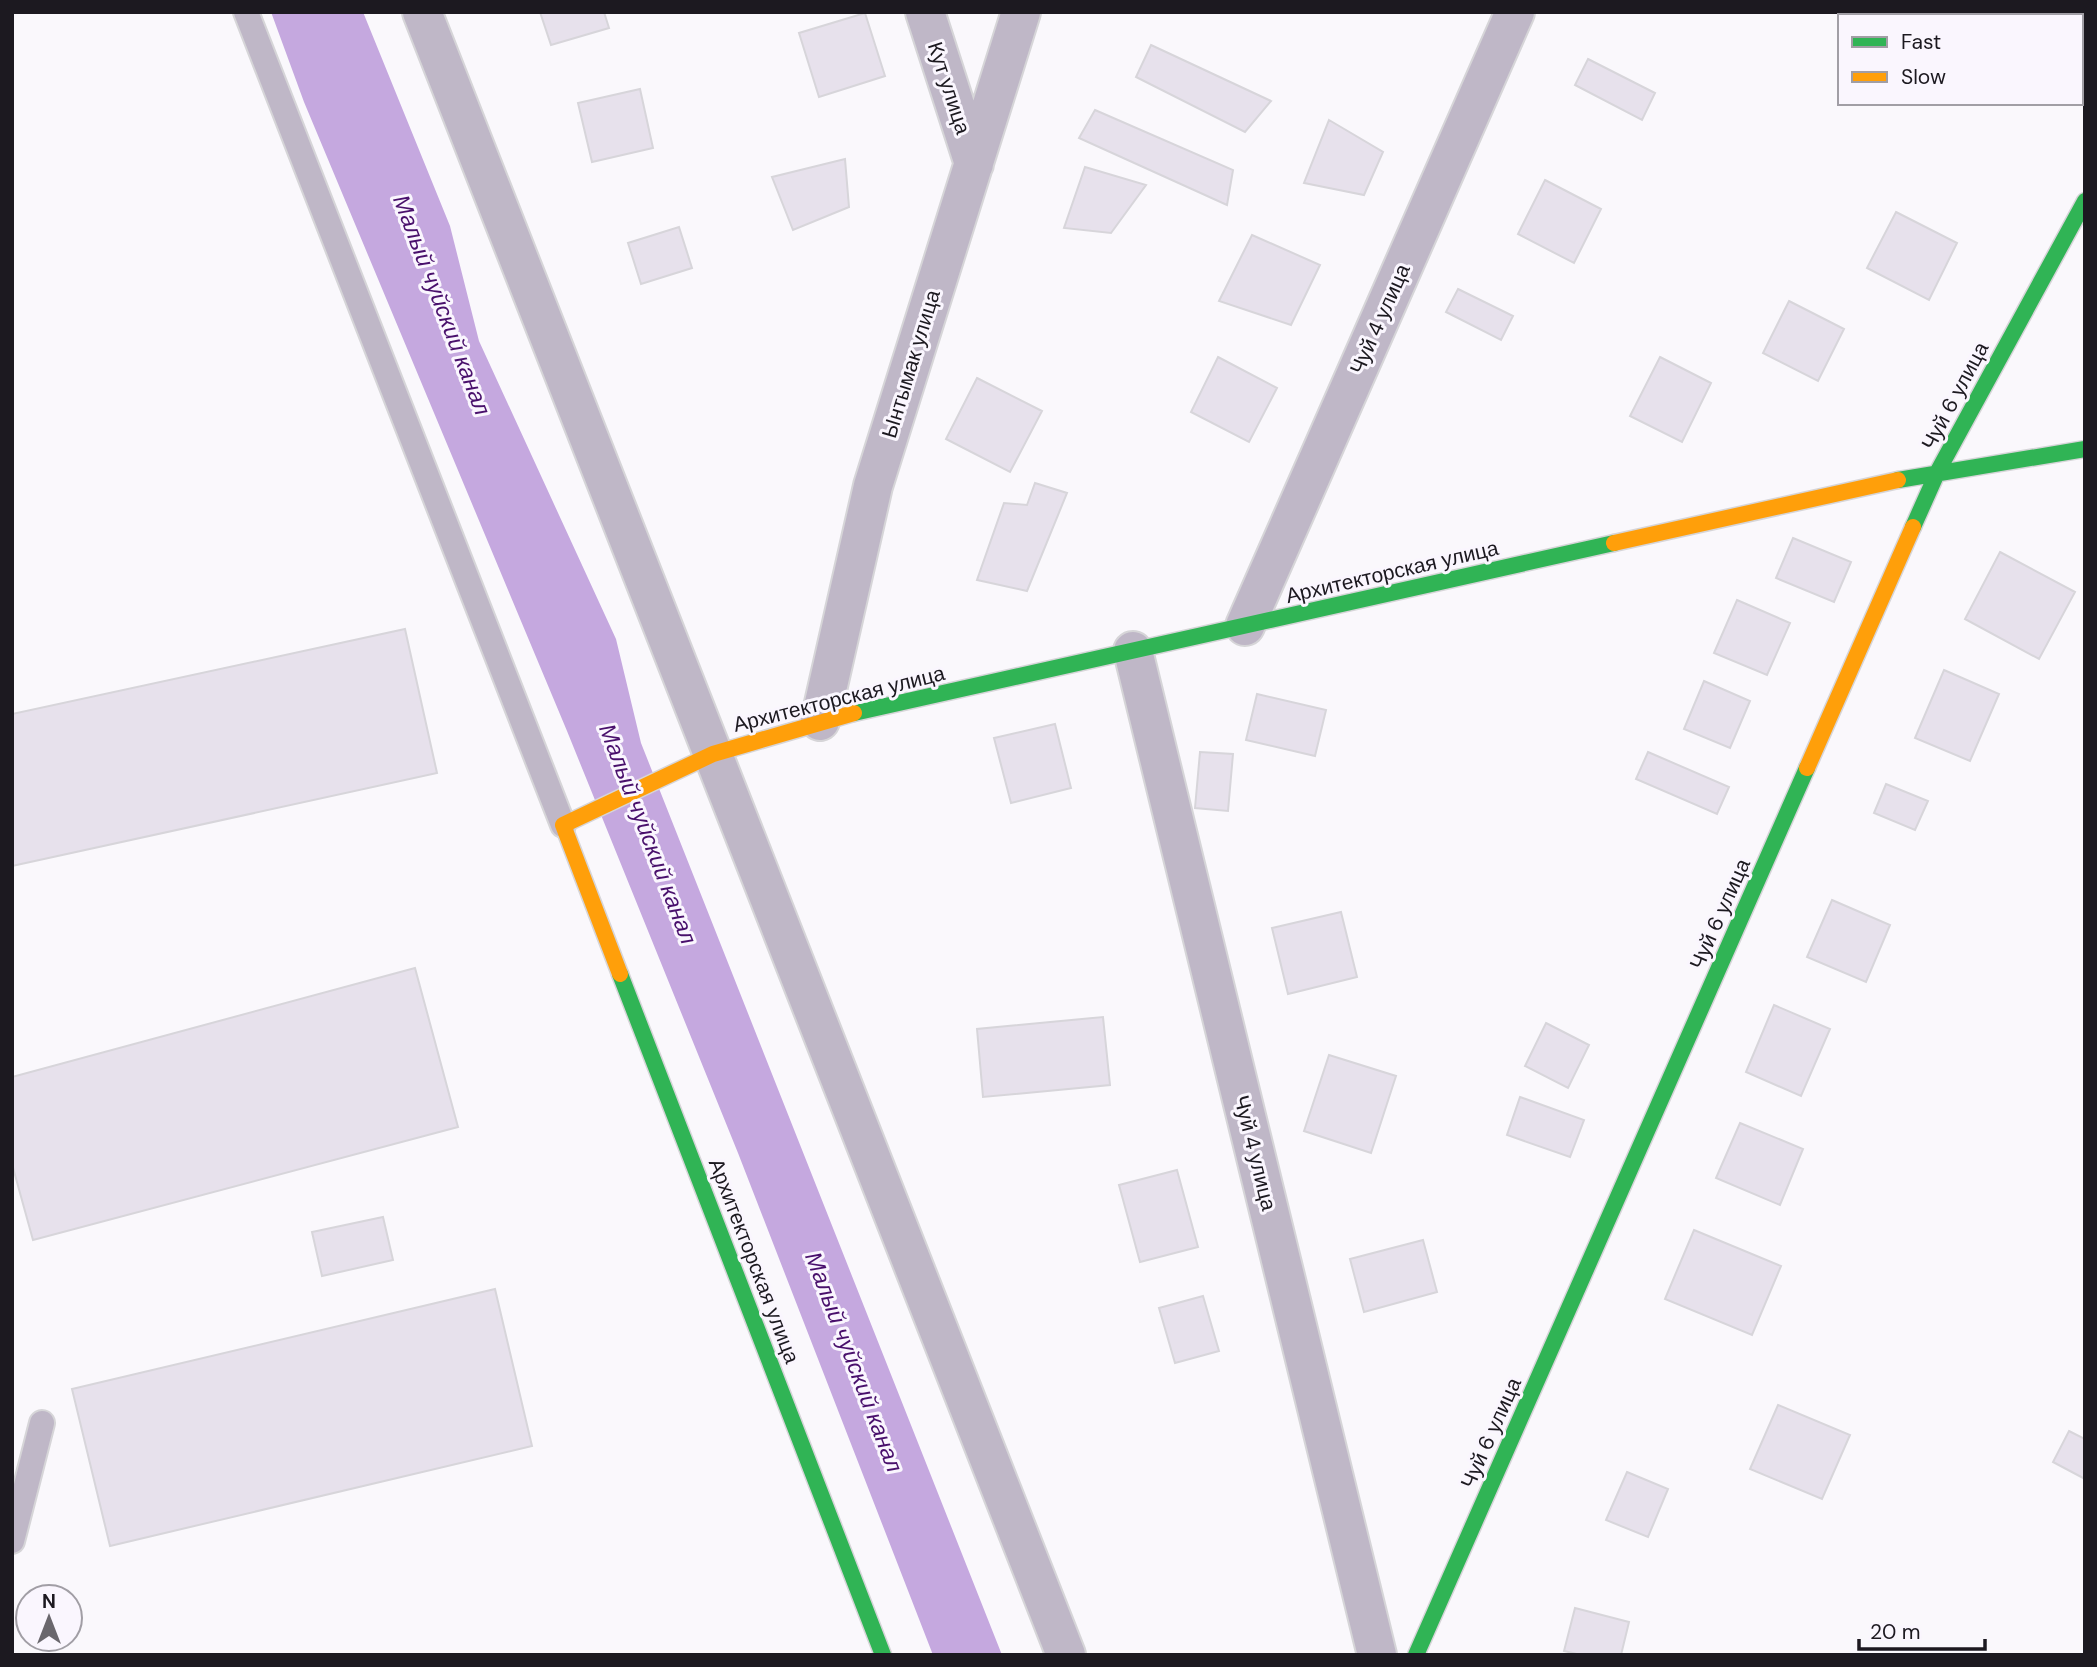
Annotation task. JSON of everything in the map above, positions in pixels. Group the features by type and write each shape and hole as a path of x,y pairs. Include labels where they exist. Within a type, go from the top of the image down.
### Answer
{"street":[{"path":"422,12 1066,1655"},
{"name":"Кут улица","path":"925,12 974,164"},
{"name":"Ынтымак улица","path":"820,722 873,486 1021,12"},
{"name":"Чуй 4 улица","path":"1245,626 1515,12"},
{"name":"Чуй 6 улица","path":"1416,1655 1938,471 2085,201"},
{"name":"Архитекторская улица","path":"883,1655 573,820 713,754 820,722 1938,471 2085,449"},
{"name":"Чуй 4 улица","path":"1133,651 1377,1655"}],"lane":[{"path":"246,12 573,820"},
{"path":"12,1541 42,1423"}],"water":[{"name":"Малый чуйский канал","path":"271,12 363,12 450,226 479,341 616,639 641,743 1002,1655 933,1655 738,1153 567,731 304,102"}],"building":[{"path":"540,12 604,12 609,28 551,45"},
{"path":"865,13 885,76 819,97 799,33"},
{"path":"1151,45 1271,101 1245,132 1136,77"},
{"path":"1588,59 1655,93 1642,120 1575,85"},
{"path":"640,89 653,148 592,162 578,103"},
{"path":"1095,110 1233,170 1227,205 1079,138"},
{"path":"1329,120 1383,152 1364,195 1304,183"},
{"path":"845,159 849,207 793,230 772,177"},
{"path":"1085,167 1146,185 1111,233 1064,228"},
{"path":"1545,180 1601,209 1574,263 1518,234"},
{"path":"1896,212 1957,243 1929,300 1867,268"},
{"path":"679,227 692,268 641,284 628,243"},
{"path":"1252,235 1320,265 1291,325 1219,301"},
{"path":"1458,289 1513,316 1501,340 1446,312"},
{"path":"1789,301 1844,329 1818,381 1763,353"},
{"path":"1218,357 1277,388 1249,442 1191,412"},
{"path":"1660,357 1711,383 1682,442 1630,416"},
{"path":"977,378 1042,411 1010,472 946,439"},
{"path":"1035,483 1067,493 1027,591 977,580 1004,503 1027,505"},
{"path":"1793,538 1851,562 1834,602 1776,578"},
{"path":"2000,552 2075,592 2039,659 1965,619"},
{"path":"1737,600 1790,623 1767,675 1714,653"},
{"path":"405,629 437,773 12,866 12,714"},
{"path":"1944,670 1999,694 1970,761 1915,738"},
{"path":"1704,681 1750,701 1730,748 1684,729"},
{"path":"1257,694 1326,710 1315,756 1246,740"},
{"path":"1055,724 1071,788 1011,803 994,738"},
{"path":"1200,752 1233,754 1228,811 1195,808"},
{"path":"1648,752 1729,787 1717,814 1636,779"},
{"path":"1886,784 1928,801 1915,830 1874,813"},
{"path":"1832,900 1890,925 1866,982 1807,957"},
{"path":"1341,912 1357,977 1288,994 1272,928"},
{"path":"415,968 458,1127 33,1240 12,1164 12,1077"},
{"path":"1774,1005 1830,1029 1801,1096 1746,1072"},
{"path":"1103,1017 1110,1085 983,1097 977,1029"},
{"path":"1546,1023 1589,1045 1568,1088 1525,1066"},
{"path":"1329,1055 1396,1076 1371,1153 1304,1131"},
{"path":"1520,1097 1584,1120 1570,1157 1507,1135"},
{"path":"1740,1123 1803,1149 1780,1205 1716,1178"},
{"path":"1177,1170 1198,1247 1140,1262 1119,1185"},
{"path":"383,1217 393,1260 322,1276 312,1232"},
{"path":"1694,1230 1781,1266 1752,1335 1665,1299"},
{"path":"1423,1240 1437,1292 1364,1312 1350,1259"},
{"path":"495,1289 532,1446 110,1546 72,1389"},
{"path":"1203,1296 1219,1351 1175,1363 1159,1308"},
{"path":"1778,1405 1850,1435 1822,1499 1750,1469"},
{"path":"2069,1431 2085,1439 2085,1479 2053,1462"},
{"path":"1627,1472 1668,1489 1648,1537 1606,1520"},
{"path":"1575,1608 1629,1622 1621,1655 1581,1655 1564,1651"}],"traffic: fast":[{"path":"1913,527 1938,471 2085,201"},
{"path":"1898,480 2085,449"},
{"path":"854,713 1614,543"},
{"path":"1416,1655 1807,768"},
{"path":"620,974 883,1655"}],"traffic: slow":[{"path":"1614,543 1898,480"},
{"path":"1807,768 1913,527"},
{"path":"620,974 563,825 713,754 854,713"}]}
